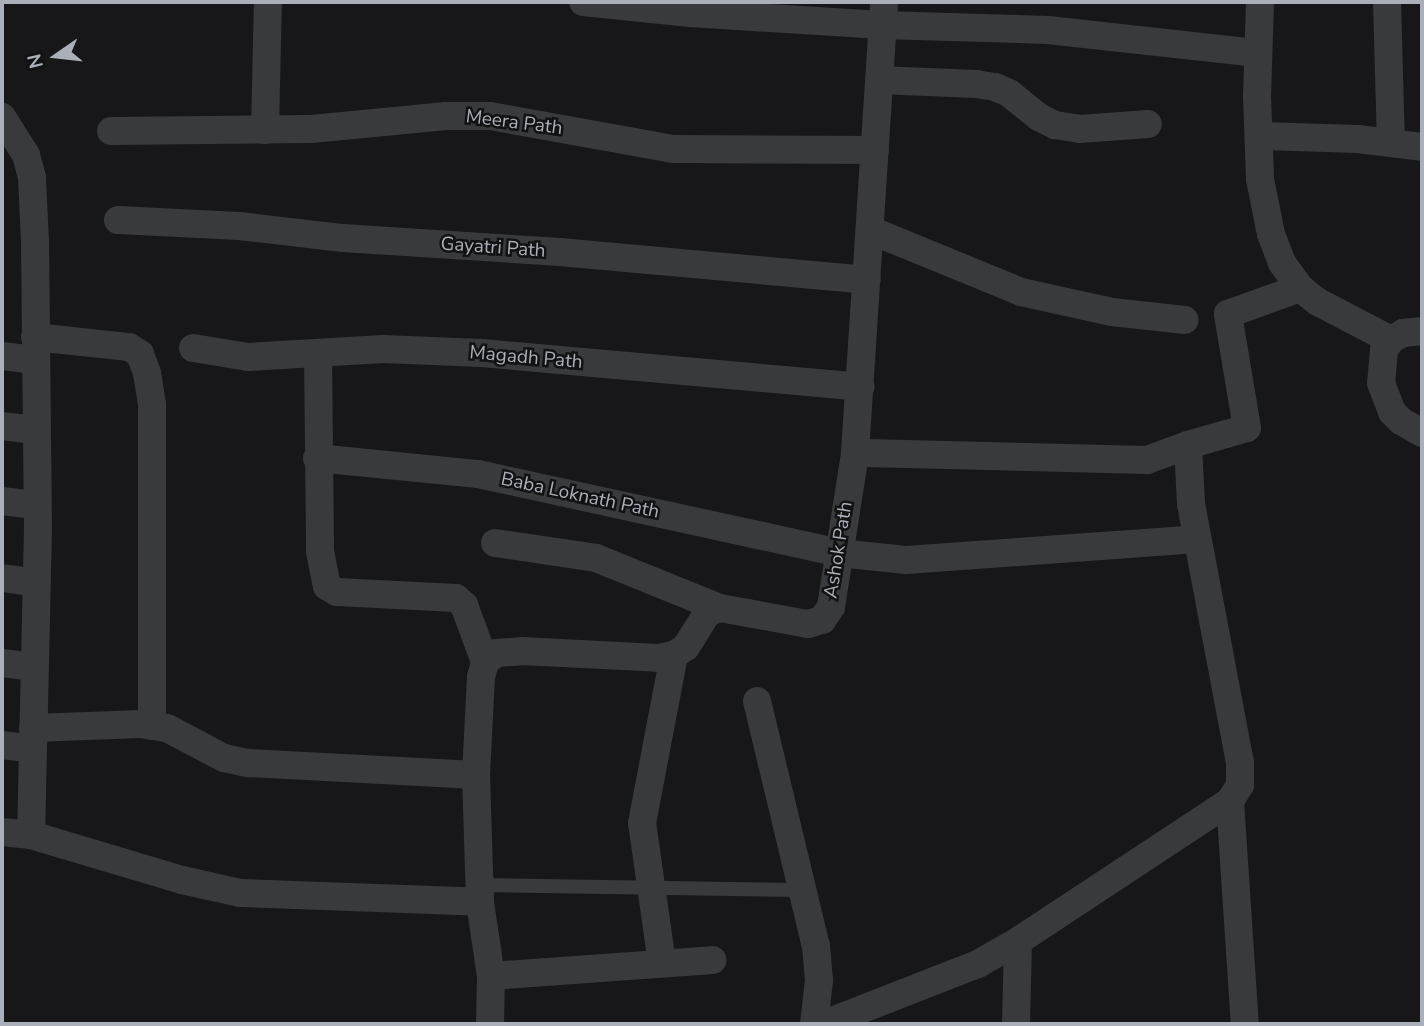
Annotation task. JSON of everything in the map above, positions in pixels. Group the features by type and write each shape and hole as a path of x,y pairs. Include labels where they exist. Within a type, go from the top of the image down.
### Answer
{"street":[{"path":"265,130 268,2"},
{"path":"583,2 690,13 883,13 1258,53"},
{"path":"1260,2 1258,53 1261,179 1271,234 1282,263 1300,288 1318,302 1391,340"},
{"path":"1387,2 1391,143"},
{"name":"Ashok Path","path":"495,543 596,558 720,608 808,624 822,620 831,607 855,453 883,13"},
{"path":"879,80 976,83 995,87 1009,93 1039,117 1055,125 1080,129 1148,124"},
{"name":"Meera Path","path":"111,131 311,129 446,116 491,116 673,149 875,150"},
{"path":"2,117 26,155 32,178 37,505 31,835"},
{"path":"1259,136 1344,138 1422,147"},
{"name":"Gayatri Path","path":"118,220 239,226 343,238 560,252 867,280"},
{"path":"870,230 1021,292 1099,310 1185,320"},
{"path":"855,453 1147,460 1247,428 1228,314 1300,288"},
{"path":"1422,331 1403,333 1391,340 1384,350 1381,363 1381,383 1385,400 1401,421 1422,433"},
{"path":"2,356 36,349 129,347 140,354 148,373 152,405 152,726"},
{"name":"Magadh Path","path":"193,348 248,357 383,349 482,353 860,387"},
{"path":"318,354 320,551 327,586 337,592 456,598 464,605 485,662 481,677 476,775 481,894 491,976 490,1024"},
{"path":"2,426 37,430"},
{"path":"824,1024 978,964 1018,941 1230,801 1240,785 1240,763 1191,504 1188,445"},
{"name":"Baba Loknath Path","path":"317,458 478,474 839,553 906,560 1197,539"},
{"path":"2,501 37,505"},
{"path":"2,578 36,583"},
{"path":"485,662 496,653 522,651 658,658 674,655 686,647 707,613 720,608"},
{"path":"663,963 642,823 674,655"},
{"path":"2,663 35,667"},
{"path":"757,701 816,946 818,980 814,1024"},
{"path":"2,745 33,738 152,726 167,729 224,758 248,763 476,775"},
{"path":"1230,801 1245,1024"},
{"path":"2,832 31,835 182,880 240,893 481,894"},
{"path":"1016,1024 1018,941"},
{"path":"491,976 712,960"}],"lane":[{"path":"481,894 650,888 802,890"}]}
